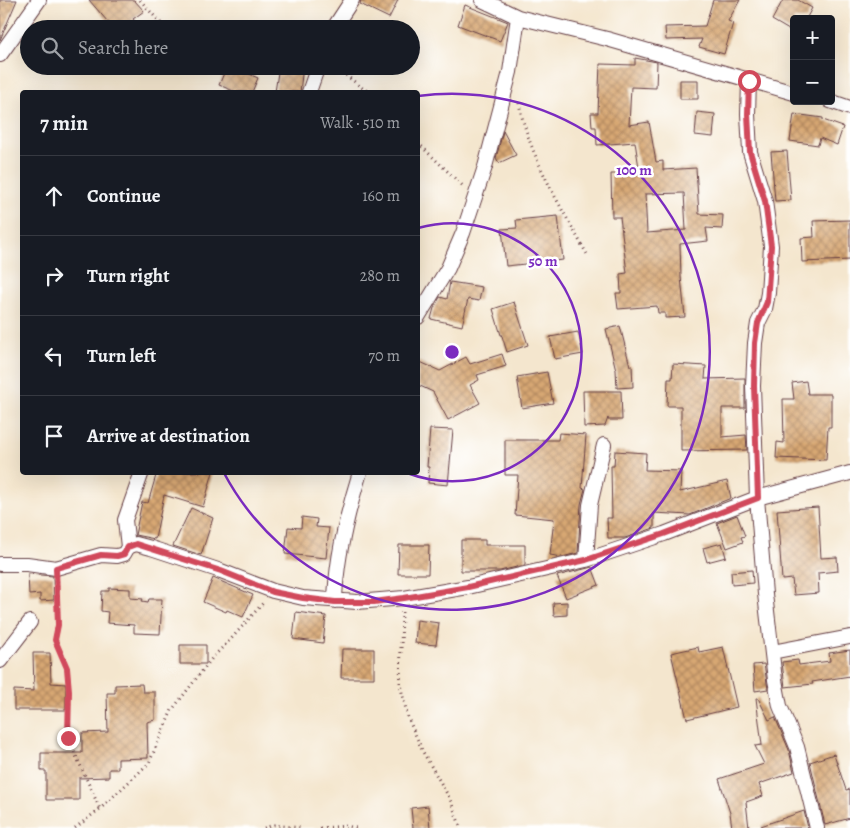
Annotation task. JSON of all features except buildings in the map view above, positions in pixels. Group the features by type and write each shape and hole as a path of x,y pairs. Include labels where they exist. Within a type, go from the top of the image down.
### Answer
{"street":[{"path":"25,20 39,0"},
{"path":"339,20 352,0"},
{"path":"482,0 518,17 607,38 790,92"},
{"path":"420,314 448,268 463,233 485,167 510,72 518,17"},
{"path":"0,55 20,27"},
{"path":"310,90 315,75"},
{"path":"749,81 750,152 765,201 771,246 767,302 758,323 755,343 754,386 758,498 772,652 780,706 796,747 817,828"},
{"path":"835,103 850,108"},
{"path":"586,560 590,505 604,445"},
{"path":"128,547 136,544 151,548 221,571 273,592 335,602 374,602 468,587 586,560 664,534 758,498 850,473"},
{"path":"0,564 26,564 56,568 101,555 117,556 124,554 128,547 125,520 141,475"},
{"path":"335,602 337,571 343,536 359,475"},
{"path":"0,661 30,622"},
{"path":"772,652 850,637"}],"path":[{"path":"140,0 158,20"},
{"path":"346,75 365,90"},
{"path":"517,96 530,141 553,191 588,256"},
{"path":"420,145 474,196"},
{"path":"56,568 58,625 55,640 67,668 69,691 68,738 100,809"},
{"path":"75,828 100,809 149,763 172,710 213,657 232,639 273,592"},
{"path":"404,598 401,621 400,684 406,710 423,752 450,799 461,828"},
{"path":"264,828 274,825 302,828"},
{"path":"320,828 347,826 356,828"}],"route":[{"path":"68,738 69,691 67,668 55,640 58,625 56,568 101,555 117,556 124,554 128,547 136,544 221,571 273,592 335,602 374,602 468,587 586,560 664,534 758,498 754,386 755,343 758,323 767,302 771,246 765,201 750,152 749,81"}]}
